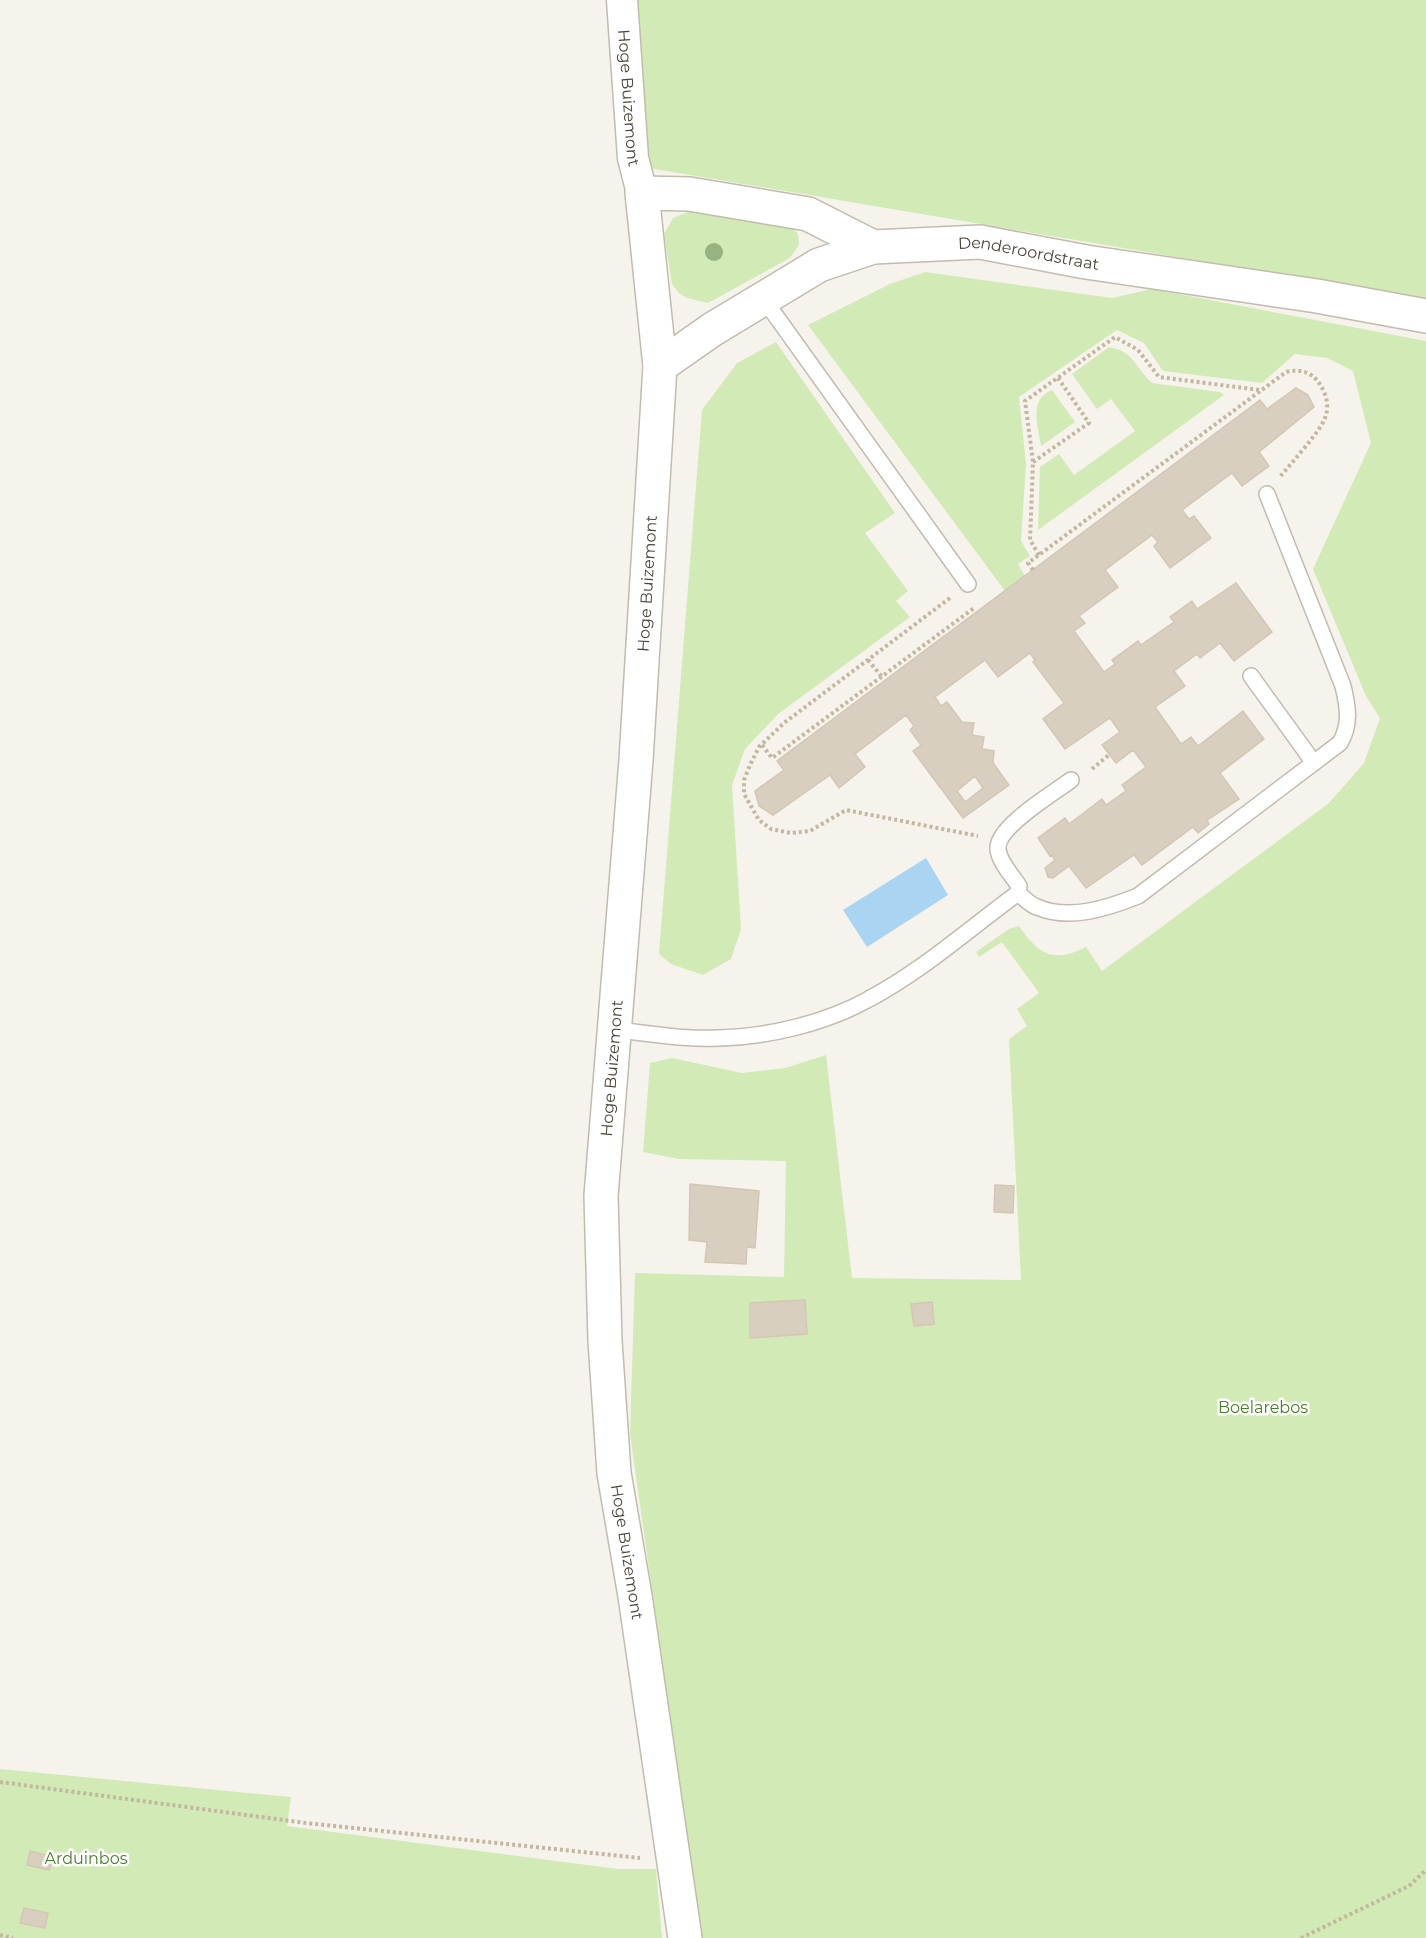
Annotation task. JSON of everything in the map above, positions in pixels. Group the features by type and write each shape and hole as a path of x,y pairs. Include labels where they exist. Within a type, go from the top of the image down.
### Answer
{"street":[{"name":"Hoge Buizemont","path":"622,0 633,158 642,193 660,366 636,760 601,1196 605,1341 614,1473 674,1853 685,1938"},
{"path":"642,193 689,194 808,214 873,247"},
{"name":"Denderoordstraat","path":"660,366 763,298 819,265 873,247 980,242 1086,262 1317,296 1426,316"}],"lane":[{"path":"763,298 968,584"},
{"path":"1018,893 1037,907 1062,912 1103,910 1138,896 1340,743 1348,730 1348,706 1343,686 1267,494"},
{"path":"1251,676 1314,763"},
{"path":"615,1030 681,1039 722,1038 770,1031 829,1017 868,1000 901,980 1018,893 1019,886 1001,860 998,849 999,840 1006,828 1071,780"}],"path":[{"path":"1039,555 1030,540 1033,462 1025,401 1116,337 1138,350 1158,377 1261,391"},
{"path":"1033,570 1028,563 1286,372 1296,370 1317,380 1327,398 1325,418 1267,494"},
{"path":"1033,462 1089,423 1058,378"},
{"path":"968,584 784,723 762,745 744,780 744,794 759,820 771,829 791,834 810,831 846,810 999,840"},
{"path":"762,745 772,758 982,603"},
{"path":"868,660 882,677"},
{"path":"0,1782 204,1811 534,1848 643,1858 674,1853"},
{"path":"1301,1938 1409,1886 1426,1870"},
{"path":"0,1935 12,1938"}],"green space":[{"path":"635,0 1426,0 1426,299 649,168"},
{"path":"690,211 791,226 798,234 799,245 790,258 708,303 687,298 679,293 672,284 664,234 673,218"},
{"name":"Boelarebos","path":"925,272 1112,298 1152,289 1426,341 1426,1938 701,1938 630,1434 635,1273 784,1277 786,1161 679,1159 643,1152 650,1063 672,1058 742,1073 785,1068 826,1055 852,1278 1021,1280 1009,1039 1027,1026 1017,1009 1039,993 1002,942 979,957 976,952 1009,929 1019,926 1033,943 1047,953 1064,955 1086,947 1102,971 1329,803 1364,763 1380,718 1366,696 1313,569 1371,443 1353,371 1327,358 1295,354 1262,383 1163,371 1144,343 1117,330 1019,397 1026,464 1021,541 1030,556 1018,564 1025,576 1005,591 808,325 890,284"},
{"path":"776,342 895,513 865,533 908,591 896,601 910,617 778,714 745,749 732,785 741,929 731,959 703,975 671,964 659,954 702,410 737,363"},
{"path":"1109,347 1129,356 1152,383 1220,392 1224,395 1038,530 1040,467 1059,454 1074,475 1135,431 1111,399 1097,409 1072,374"},
{"path":"1052,390 1075,422 1041,446 1037,407 1045,394"},
{"name":"Arduinbos","path":"0,1769 291,1797 287,1826 618,1869 656,1869 662,1938 0,1938"}],"water":[{"path":"926,858 948,895 867,947 843,910"}],"building":[{"path":"1296,388 1308,395 1314,407 1259,452 1269,466 1242,486 1232,473 1182,510 1189,519 1194,516 1211,538 1170,568 1154,546 1158,542 1152,535 1105,570 1118,587 1079,616 1085,623 1074,631 1104,672 1115,664 1112,660 1138,641 1141,645 1174,622 1170,617 1192,601 1197,609 1236,583 1272,632 1234,661 1220,643 1200,658 1197,654 1174,671 1185,686 1155,707 1181,744 1191,737 1198,746 1243,711 1264,739 1220,773 1239,799 1207,820 1209,824 1198,833 1193,827 1142,865 1134,855 1086,888 1069,866 1053,878 1048,877 1045,868 1055,860 1038,838 1065,818 1069,824 1102,799 1106,805 1126,791 1122,785 1146,767 1133,750 1116,763 1102,745 1120,732 1110,718 1065,749 1043,719 1064,703 1033,662 1035,660 1030,653 998,677 985,660 935,697 941,706 947,702 962,722 974,723 972,735 984,737 982,749 994,751 993,763 1009,785 963,818 913,751 921,745 910,730 914,726 906,715 855,754 865,767 839,788 830,775 773,815 759,806 755,791 784,770 777,761 1260,400 1267,409","holes":["975,776 983,788 965,802 957,791"]},
{"path":"690,1184 759,1191 755,1248 747,1247 746,1264 705,1262 707,1242 689,1240"},
{"path":"995,1185 1014,1186 1013,1213 994,1212"},
{"path":"805,1300 807,1334 750,1338 750,1303"},
{"path":"932,1302 934,1324 914,1326 911,1304"},
{"path":"30,1851 53,1857 49,1870 27,1865"},
{"path":"24,1908 48,1913 45,1928 20,1923"}]}
